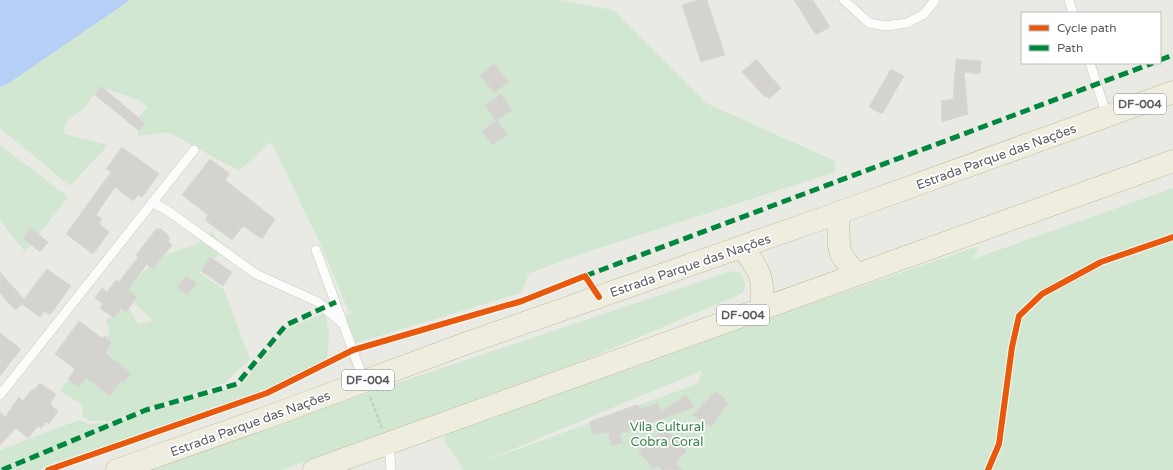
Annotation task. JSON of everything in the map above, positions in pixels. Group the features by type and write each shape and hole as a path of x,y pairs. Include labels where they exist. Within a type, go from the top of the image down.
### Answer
{"highway":[{"name":"Estrada Parque das Nações","path":"117,470 268,417 467,343 838,213 1173,92"},
{"name":"DF-004","path":"314,470 1173,161"},
{"path":"838,213 839,245 842,254 856,275"},
{"path":"742,247 754,262 761,277 763,291 761,309"}],"lane":[{"path":"844,0 869,22 886,26 906,23 924,14 935,0"},
{"path":"1068,0 1073,12"},
{"path":"1090,64 1107,116"},
{"path":"0,395 194,150"},
{"path":"152,202 168,211 256,274 318,302 343,324"},
{"path":"316,250 364,381"},
{"path":"389,443 391,470"}],"path":[{"path":"988,470 999,444 1012,347 1019,316 1042,294 1101,262 1173,237"},
{"path":"364,381 389,443"}],"green space":[{"path":"82,0 561,0 613,10 706,103 835,161 835,172 587,252 527,274 528,276 521,293 356,343 345,316 353,312 352,310 349,312 320,243 271,142 239,171 168,132 139,136 136,120 148,107 139,100 100,87 85,107 67,121 64,129 65,134 108,145 70,186 0,128 0,62"},
{"path":"0,145 68,197 25,252 0,220"},
{"name":"Vila Cultural Cobra Coral","path":"1173,188 1173,470 461,470 464,469 445,443 444,434 602,375 979,246 973,259","holes":["702,371 697,384 477,464"]},
{"path":"211,231 225,248 200,273 224,290 250,359 225,383 110,421 90,421 82,416 83,406 59,390 101,349 110,332 106,320 128,307 138,324 153,321 135,304 127,287 160,257 196,244"},
{"path":"732,271 741,273 745,284 743,293 566,368 282,470 149,470 287,420"},
{"path":"325,313 329,333 327,362 267,390 39,470 0,470 0,450 79,420 89,424 111,423 241,385 288,328"}],"water":[{"path":"0,0 130,0 9,83 0,87"}],"building":[{"path":"698,0 707,0 725,55 701,62 682,5"},
{"path":"794,0 813,0 830,27 816,35"},
{"path":"756,59 781,88 769,99 766,96 765,97 742,72"},
{"path":"956,59 981,61 980,74 964,72 968,114 942,122 941,101 953,99"},
{"path":"494,64 509,82 494,93 480,75"},
{"path":"891,69 904,76 882,114 869,107"},
{"path":"101,86 145,123 139,131 94,94"},
{"path":"501,94 512,110 497,120 508,135 492,145 482,131 496,121 485,105"},
{"path":"122,147 159,174 142,197 138,195 133,201 115,187 96,215 102,219 99,224 109,232 93,254 66,234 111,172 106,169"},
{"path":"210,159 230,174 225,180 275,219 262,239 243,226 232,240 205,220 208,215 182,195"},
{"path":"30,228 48,242 40,252 23,238"},
{"path":"157,228 159,230 160,228 168,235 167,236 170,238 168,242 172,245 153,269 147,264 128,290 137,297 126,312 121,309 114,318 100,308 103,304 95,298 102,288 107,292 116,280 119,282 138,257 136,255"},
{"path":"210,257 232,272 223,286 201,271"},
{"path":"47,269 71,286 50,315 44,311 40,317 22,304 15,310 0,293 0,272 24,299"},
{"path":"186,276 197,283 187,295 177,287"},
{"path":"79,321 102,338 104,336 112,343 105,353 131,373 124,382 122,380 110,396 86,378 79,387 68,379 75,369 55,354"},
{"path":"0,333 21,349 0,376"},
{"path":"40,383 56,394 50,404 58,411 49,424 46,422 41,428 38,426 28,438 16,428 0,445 0,412 5,417 19,397 23,401 32,389 34,390"},
{"path":"716,391 728,404 711,427 692,415"},
{"path":"686,395 695,407 620,434 622,443 611,446 608,432 593,435 589,422 638,405 639,409 658,403 661,412"},
{"path":"666,428 687,451 676,462 682,470 662,470 658,465 653,469 638,451"}],"marked path":[{"path":"1161,60 1173,55"},
{"path":"585,276 1150,64"},
{"path":"2,470 146,410 237,384 286,325 336,302"}],"cycle path":[{"path":"988,470 999,444 1012,347 1019,316 1042,294 1101,262 1173,237"},
{"path":"48,470 267,393 353,350 522,301 585,276 599,297"}]}
